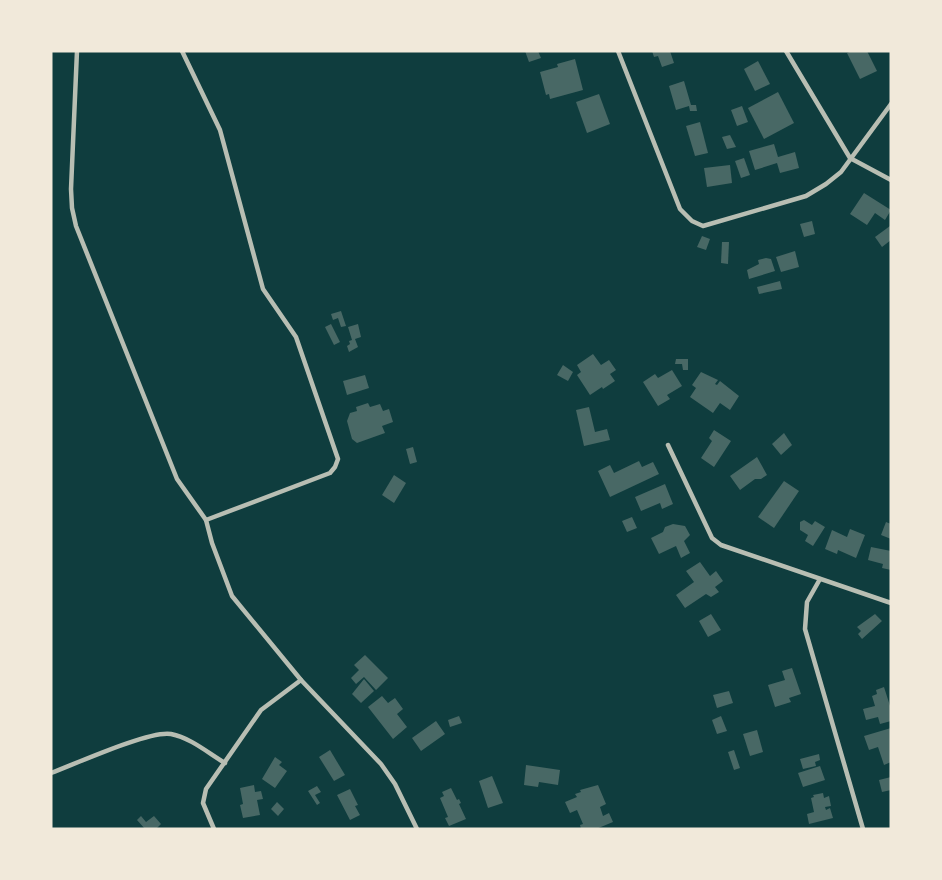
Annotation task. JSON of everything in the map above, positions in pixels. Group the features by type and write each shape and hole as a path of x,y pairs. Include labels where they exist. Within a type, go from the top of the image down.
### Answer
{"street":[{"path":"77,51 71,189 76,226 177,479 206,520 232,596 301,680 381,764 395,784 417,829"},
{"path":"182,51 220,130 263,289 296,337 338,459 330,473 206,520"},
{"path":"618,51 676,202 685,215 704,226 806,196 841,172 891,104"},
{"path":"786,51 850,158 891,180"},
{"path":"668,445 712,538 721,544 891,603"},
{"path":"820,579 807,602 805,629 863,829"},
{"path":"214,829 203,803 206,789 261,710 301,680"},
{"path":"51,773 152,735 170,734 190,741 225,763"}],"building":[{"path":"525,51 538,51 541,58 529,62"},
{"path":"652,51 670,51 674,63 662,67 658,56 654,57"},
{"path":"867,51 877,71 860,79 847,53"},
{"path":"575,59 583,90 550,99 549,94 546,95 540,72"},
{"path":"758,61 770,84 755,91 744,69"},
{"path":"684,81 691,105 696,105 697,111 690,111 689,106 676,110 669,86"},
{"path":"778,92 794,123 764,139 748,108"},
{"path":"599,94 610,124 587,133 576,102"},
{"path":"742,106 748,122 737,126 731,110"},
{"path":"700,122 708,153 695,156 686,126"},
{"path":"730,135 736,147 727,149 722,137"},
{"path":"774,144 778,157 795,152 799,168 780,173 777,163 755,170 749,151"},
{"path":"744,158 750,175 741,178 735,161"},
{"path":"730,165 732,183 707,187 704,168"},
{"path":"864,193 891,210 885,220 875,213 867,225 850,214"},
{"path":"812,221 815,234 804,237 800,224"},
{"path":"890,226 891,240 882,247 875,237"},
{"path":"702,236 710,239 706,250 697,247"},
{"path":"722,242 729,242 728,264 721,263"},
{"path":"795,251 799,267 781,272 776,257"},
{"path":"771,259 775,271 749,279 747,270 759,264 758,260"},
{"path":"780,281 782,289 759,294 757,287"},
{"path":"341,311 346,326 341,327 338,318 333,320 331,314"},
{"path":"331,324 340,342 334,345 325,327"},
{"path":"358,324 361,337 355,339 358,347 349,352 347,346 352,340 348,327"},
{"path":"593,354 601,365 609,360 616,370 610,374 615,381 590,395 577,375 581,372 577,365"},
{"path":"676,359 688,359 688,370 683,370 682,364 675,364"},
{"path":"563,365 573,372 568,381 557,375"},
{"path":"672,370 682,386 667,395 670,399 658,406 643,382 655,374 658,378"},
{"path":"701,372 718,380 715,384 717,385 720,381 739,396 730,410 720,403 713,413 690,397 696,388 692,385"},
{"path":"365,375 369,388 347,395 343,381"},
{"path":"368,403 370,407 380,404 383,411 389,409 393,422 382,426 385,433 357,443 352,439 347,421 350,413 357,411 356,407"},
{"path":"589,407 595,432 607,429 610,440 584,446 576,410"},
{"path":"714,430 731,441 714,467 701,458 712,441 709,438"},
{"path":"784,433 792,445 781,455 772,444"},
{"path":"413,447 417,462 410,464 406,449"},
{"path":"757,457 767,475 761,479 755,479 740,490 730,476"},
{"path":"639,461 642,467 653,462 659,474 610,497 598,471 610,465 614,473"},
{"path":"394,475 406,483 394,503 382,495"},
{"path":"784,481 799,491 774,528 758,517"},
{"path":"665,484 673,504 662,509 660,503 641,511 635,497"},
{"path":"632,517 637,528 627,532 622,521"},
{"path":"804,520 812,525 815,521 825,527 813,546 805,541 808,535 800,530 800,522"},
{"path":"886,522 891,524 891,539 881,535"},
{"path":"673,524 685,526 690,535 684,541 690,553 681,558 676,546 659,554 651,538"},
{"path":"850,529 865,535 856,558 838,550 837,554 825,549 832,530 847,537"},
{"path":"871,547 891,551 891,570 882,568 883,564 868,560"},
{"path":"700,562 710,576 716,571 723,581 715,587 719,592 711,597 706,594 685,608 676,595 694,582 686,571"},
{"path":"711,614 721,630 708,637 699,621"},
{"path":"875,614 882,621 862,639 858,634 861,631 857,627"},
{"path":"365,655 388,678 376,690 364,677 356,684 351,678 359,670 354,665"},
{"path":"792,668 801,694 789,698 791,702 775,707 768,685 785,680 782,671"},
{"path":"364,679 374,691 361,703 352,694"},
{"path":"884,687 891,709 891,721 880,724 878,717 866,720 863,709 875,706 872,696 877,694 876,690"},
{"path":"729,691 733,703 717,708 713,695"},
{"path":"382,696 388,703 395,698 403,709 397,714 407,727 393,739 368,707"},
{"path":"459,716 462,723 450,727 448,720"},
{"path":"721,716 727,731 717,734 712,720"},
{"path":"436,721 445,734 421,751 412,738"},
{"path":"891,728 891,762 884,765 878,747 869,750 864,736"},
{"path":"757,730 763,752 750,756 743,734"},
{"path":"330,750 345,775 334,781 319,757"},
{"path":"734,750 740,768 734,770 728,752"},
{"path":"819,754 820,760 815,762 816,766 803,769 800,759"},
{"path":"275,757 282,762 279,765 287,771 275,788 262,779"},
{"path":"526,765 560,770 558,785 539,782 538,787 524,785"},
{"path":"820,766 825,780 803,787 798,773"},
{"path":"492,776 503,803 488,808 479,781"},
{"path":"891,777 891,790 882,792 879,780"},
{"path":"254,785 255,792 261,791 263,799 257,800 260,815 243,818 240,788"},
{"path":"598,785 606,804 600,807 603,816 609,813 613,822 596,829 581,829 580,825 583,824 577,810 570,813 565,802 577,797 575,794 581,792 580,790"},
{"path":"317,786 321,792 315,795 320,803 317,805 308,791"},
{"path":"451,788 461,803 459,804 466,819 449,826 445,818 448,817 440,798 444,796 442,792"},
{"path":"350,789 360,815 350,820 337,795"},
{"path":"823,793 824,798 829,796 831,806 825,807 826,810 830,808 833,818 809,824 807,814 814,812 811,798 814,797 813,795"},
{"path":"277,802 284,809 278,816 271,809"},
{"path":"141,816 146,822 154,816 161,824 156,829 145,829 137,820"}]}
